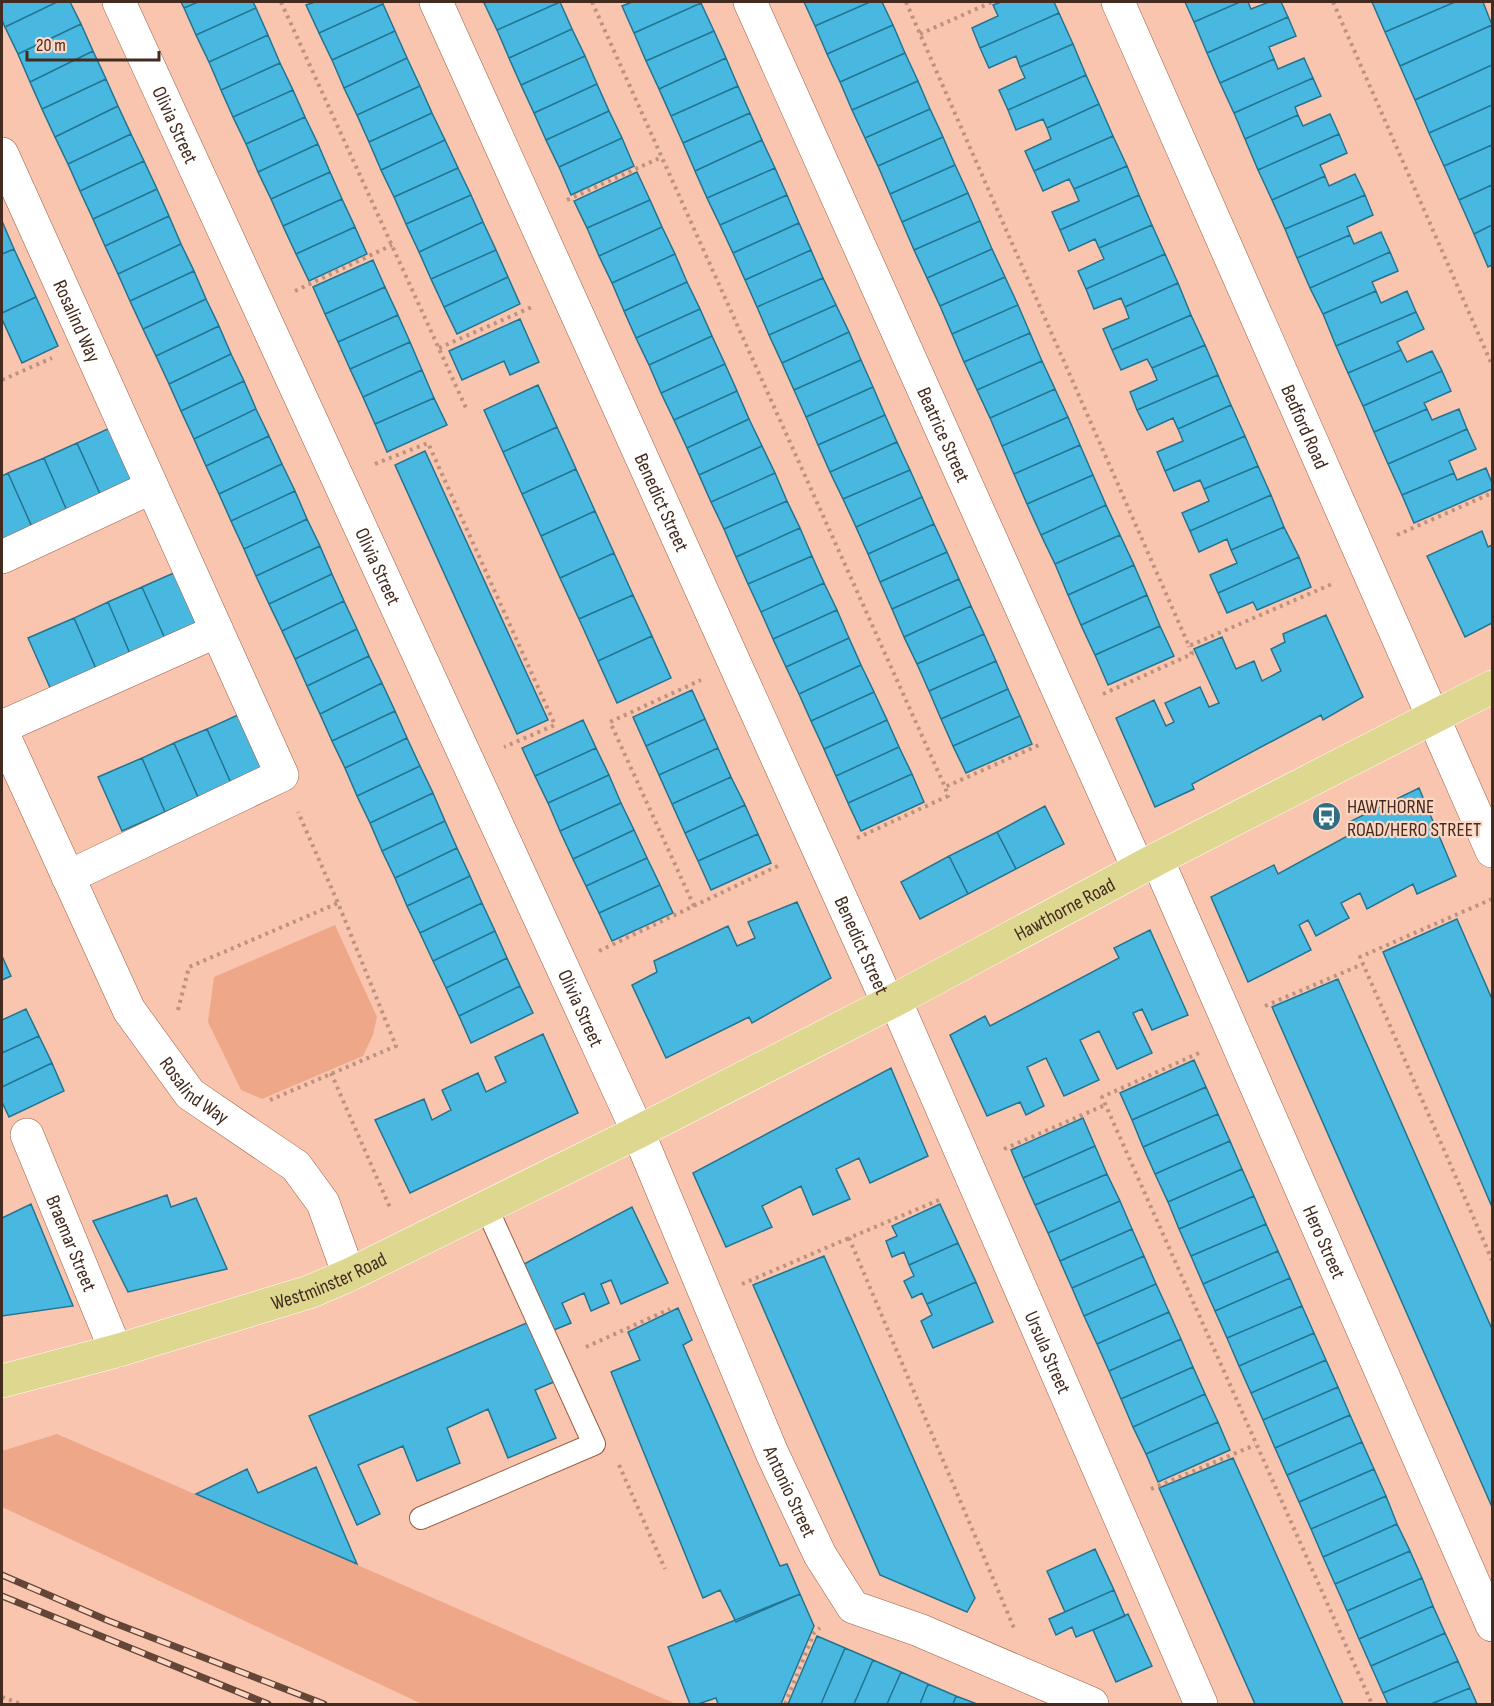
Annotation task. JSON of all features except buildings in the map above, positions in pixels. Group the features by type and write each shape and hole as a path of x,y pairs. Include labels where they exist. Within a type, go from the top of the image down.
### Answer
{"main road":[{"name":"Hawthorne Road","path":"638,1132 892,1002 1148,863 1492,687"},
{"name":"Westminster Road","path":"2,1381 116,1351 309,1292 487,1209 638,1132"}],"street":[{"name":"Olivia Street","path":"119,2 638,1132"},
{"name":"Benedict Street","path":"436,2 820,851 892,1002"},
{"name":"Beatrice Street","path":"750,2 1072,720 1148,863"},
{"name":"Bedford Road","path":"1118,2 1492,851"},
{"name":"Rosalind Way","path":"2,154 150,488 282,775"},
{"path":"2,557 150,488"},
{"path":"2,727 217,631"},
{"name":"Rosalind Way","path":"2,732 129,1010 190,1094 296,1166 323,1203 349,1275"},
{"path":"68,877 282,775"},
{"name":"Hero Street","path":"1148,863 1232,1029 1492,1625"},
{"name":"Ursula Street","path":"892,1002 971,1175 1201,1704"},
{"name":"Antonio Street","path":"638,1132 786,1483 820,1555 853,1607 919,1630 1092,1704"},
{"name":"Braemar Street","path":"27,1135 116,1351"}],"lane":[{"path":"422,1518 594,1444 487,1209"}],"path":[{"path":"280,2 466,408"},
{"path":"563,969 694,906 948,796 592,2"},
{"path":"906,2 1192,654 945,788"},
{"path":"920,33 992,2"},
{"path":"1333,2 1492,365"},
{"path":"533,216 662,157"},
{"path":"260,308 392,245"},
{"path":"439,348 567,292"},
{"path":"2,381 86,342"},
{"path":"338,479 428,442 555,725 468,762"},
{"path":"1189,646 1365,560 1492,493"},
{"path":"694,906 610,722 735,664"},
{"path":"226,1120 396,1046 338,903 282,775"},
{"path":"1492,899 1360,957 1492,1260"},
{"path":"165,1059 189,967 338,903"},
{"path":"1363,964 1102,1096 1255,1445 1372,1704"},
{"path":"331,1073 406,1247"},
{"path":"580,1349 849,1238 1105,1105"},
{"path":"849,1238 1014,1629 1000,1665"},
{"path":"1114,1504 1255,1445"},
{"path":"618,1462 665,1569"},
{"path":"785,1704 814,1633 850,1601"},
{"path":"2,1697 21,1704"}],"shaded area":[{"path":"335,925 377,1017 373,1035 363,1056 262,1099 241,1090 208,1022 214,977"},
{"path":"57,1434 676,1704 422,1704 2,1507 2,1451"}],"railway":[{"path":"2,1575 109,1621 324,1704"},
{"path":"2,1596 268,1704"}],"place":[{"name":"HAWTHORNE ROAD/HERO STREET","path":"1326,817"}]}
